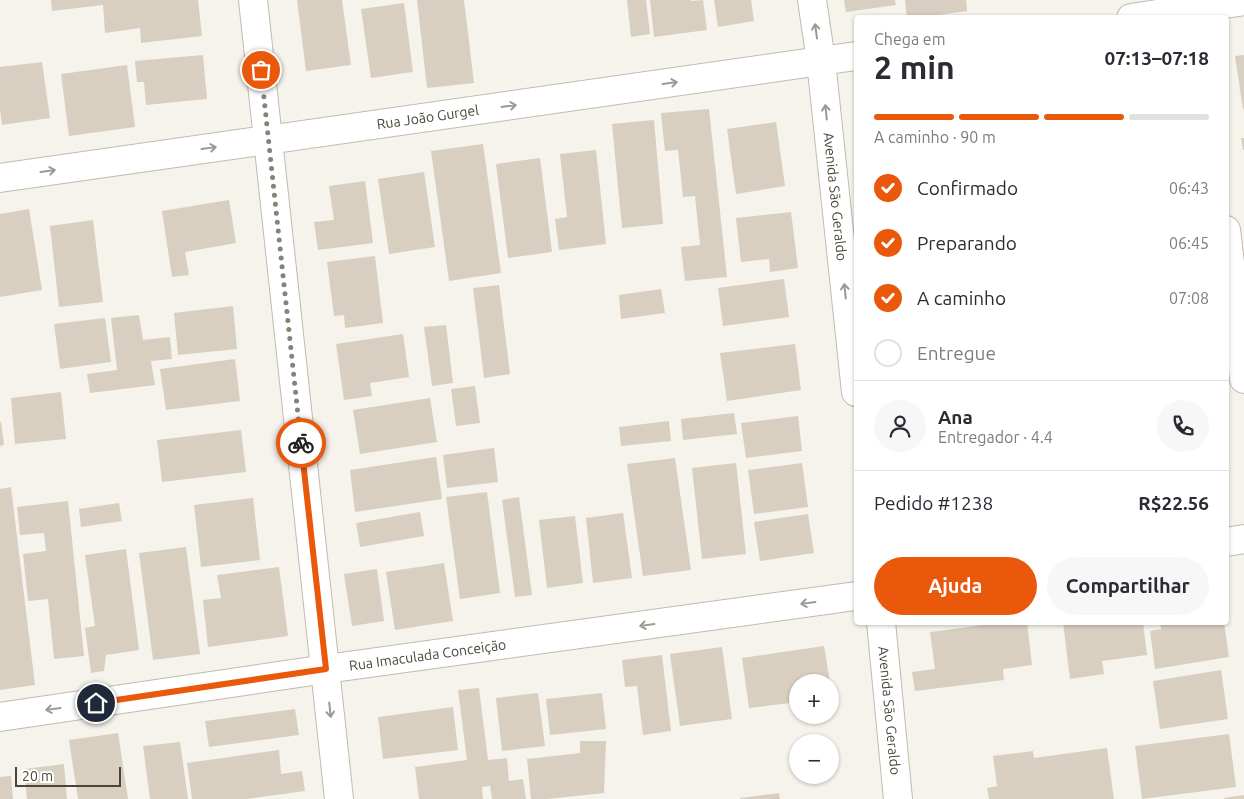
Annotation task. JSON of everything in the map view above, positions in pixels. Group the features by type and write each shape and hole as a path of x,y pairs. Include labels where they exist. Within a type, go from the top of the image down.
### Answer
{"street":[{"path":"253,0 340,799"},
{"name":"Avenida São Geraldo","path":"812,0 821,61 854,373"},
{"path":"1152,15 1244,1"},
{"name":"Rua João Gurgel","path":"0,178 854,56"},
{"path":"1229,255 1244,379"},
{"path":"1229,542 1244,539"},
{"name":"Rua Imaculada Conceição","path":"0,717 326,669 854,596"},
{"name":"Avenida São Geraldo","path":"881,625 898,799"}],"building":[{"path":"51,0 198,0 202,36 141,43 140,28 105,33 103,5 52,11"},
{"path":"297,0 342,0 351,65 306,71"},
{"path":"417,0 464,0 474,83 427,88"},
{"path":"627,0 646,0 650,34 631,37"},
{"path":"650,0 703,0 707,30 654,37"},
{"path":"714,0 751,0 754,21 718,27"},
{"path":"844,0 895,0 896,5 846,12"},
{"path":"905,0 966,0 967,11 938,15 907,15"},
{"path":"404,3 413,72 371,78 361,9"},
{"path":"203,55 207,99 146,105 144,82 137,82 135,61"},
{"path":"1244,55 1244,109 1243,109 1235,56"},
{"path":"42,62 50,118 2,125 0,67"},
{"path":"127,65 135,127 69,136 61,74"},
{"path":"709,109 727,277 685,281 681,247 700,245 695,196 683,197 678,150 665,151 661,113"},
{"path":"654,120 663,224 622,228 612,124"},
{"path":"776,122 785,186 736,194 727,129"},
{"path":"1241,138 1244,138 1244,150 1243,150"},
{"path":"483,144 501,273 449,281 431,151"},
{"path":"596,150 606,244 559,250 555,219 567,217 560,154"},
{"path":"540,158 552,252 508,258 496,164"},
{"path":"424,172 435,247 389,254 378,179"},
{"path":"365,181 373,243 318,250 314,222 334,220 329,186"},
{"path":"229,200 236,243 185,252 189,275 172,277 162,211"},
{"path":"29,209 42,290 0,297 0,214"},
{"path":"791,212 798,268 770,272 769,259 741,262 736,218"},
{"path":"93,220 103,302 59,307 50,226"},
{"path":"375,256 383,323 345,328 344,315 334,316 327,262"},
{"path":"784,279 789,317 723,326 718,288"},
{"path":"499,285 510,374 484,378 473,288"},
{"path":"661,289 665,313 621,319 619,295"},
{"path":"233,306 237,349 178,355 174,313"},
{"path":"139,315 143,340 170,337 172,359 151,361 155,385 90,393 87,374 117,370 111,318"},
{"path":"105,318 111,362 60,369 54,324"},
{"path":"446,325 453,383 432,386 424,327"},
{"path":"403,334 409,377 370,383 372,396 344,400 336,344"},
{"path":"795,344 801,390 727,401 720,353"},
{"path":"235,359 240,401 166,410 160,369"},
{"path":"475,386 480,423 456,426 451,389"},
{"path":"61,392 66,439 15,444 11,398"},
{"path":"430,398 437,442 360,454 353,410"},
{"path":"734,413 737,434 683,440 681,419"},
{"path":"798,416 802,451 746,458 741,423"},
{"path":"669,421 671,441 621,446 619,427"},
{"path":"0,422 4,445 0,446"},
{"path":"241,430 246,472 162,482 157,440"},
{"path":"494,448 498,482 447,488 443,455"},
{"path":"436,457 442,499 355,512 350,470"},
{"path":"675,458 691,570 643,576 627,464"},
{"path":"736,463 746,554 702,559 692,468"},
{"path":"802,463 808,507 754,514 748,470"},
{"path":"11,487 35,685 0,690 0,489"},
{"path":"487,492 500,593 460,599 446,497"},
{"path":"519,497 532,595 515,597 502,500"},
{"path":"253,498 260,560 201,567 194,505"},
{"path":"68,501 84,656 54,659 48,599 28,601 23,554 46,551 44,533 20,535 17,507"},
{"path":"119,503 122,521 81,527 79,509"},
{"path":"420,512 424,536 360,547 356,523"},
{"path":"623,513 632,578 593,583 586,518"},
{"path":"808,514 814,553 760,561 754,522"},
{"path":"575,516 583,583 547,588 539,520"},
{"path":"186,547 200,654 153,660 139,553"},
{"path":"126,549 139,650 106,655 104,671 91,673 85,628 95,626 85,555"},
{"path":"444,563 453,621 395,630 386,572"},
{"path":"279,567 288,636 208,647 203,600 221,598 217,575"},
{"path":"377,569 384,621 352,626 344,574"},
{"path":"983,625 1027,625 1032,665 1003,669 1004,680 915,691 912,672 935,669 930,632"},
{"path":"1063,625 1143,625 1147,655 1102,661 1104,674 1070,679"},
{"path":"1160,625 1224,625 1229,657 1155,669 1150,631 1161,629"},
{"path":"824,646 829,674 789,674 789,703 749,708 742,658"},
{"path":"722,647 732,719 680,726 670,654"},
{"path":"662,655 671,731 643,735 637,686 625,687 622,660"},
{"path":"1221,670 1228,719 1160,729 1153,681"},
{"path":"479,688 488,760 507,758 509,781 523,779 526,799 492,799 490,786 482,787 483,799 419,799 415,767 467,760 458,690"},
{"path":"538,693 545,746 502,751 496,698"},
{"path":"602,693 606,729 550,735 546,699"},
{"path":"453,707 458,750 383,759 378,717"},
{"path":"295,709 299,735 209,747 205,721"},
{"path":"118,733 128,799 78,799 69,740"},
{"path":"1229,734 1236,787 1142,799 1135,746"},
{"path":"580,741 606,741 604,793 531,799 527,759 580,753"},
{"path":"180,742 188,799 150,799 143,746"},
{"path":"1107,748 1114,799 989,799 987,788 997,786 993,756 1033,751 1034,758"},
{"path":"279,750 281,774 302,771 305,791 246,799 192,799 187,763"},
{"path":"64,764 67,799 27,799 24,769"},
{"path":"11,776 13,799 0,799 0,777"},
{"path":"779,793 780,799 740,799 740,798"},
{"path":"1244,795 1244,799 1224,799 1224,798"}],"way so far":[{"path":"261,70 301,443"}],"route":[{"path":"96,703 326,669 301,443"}]}
